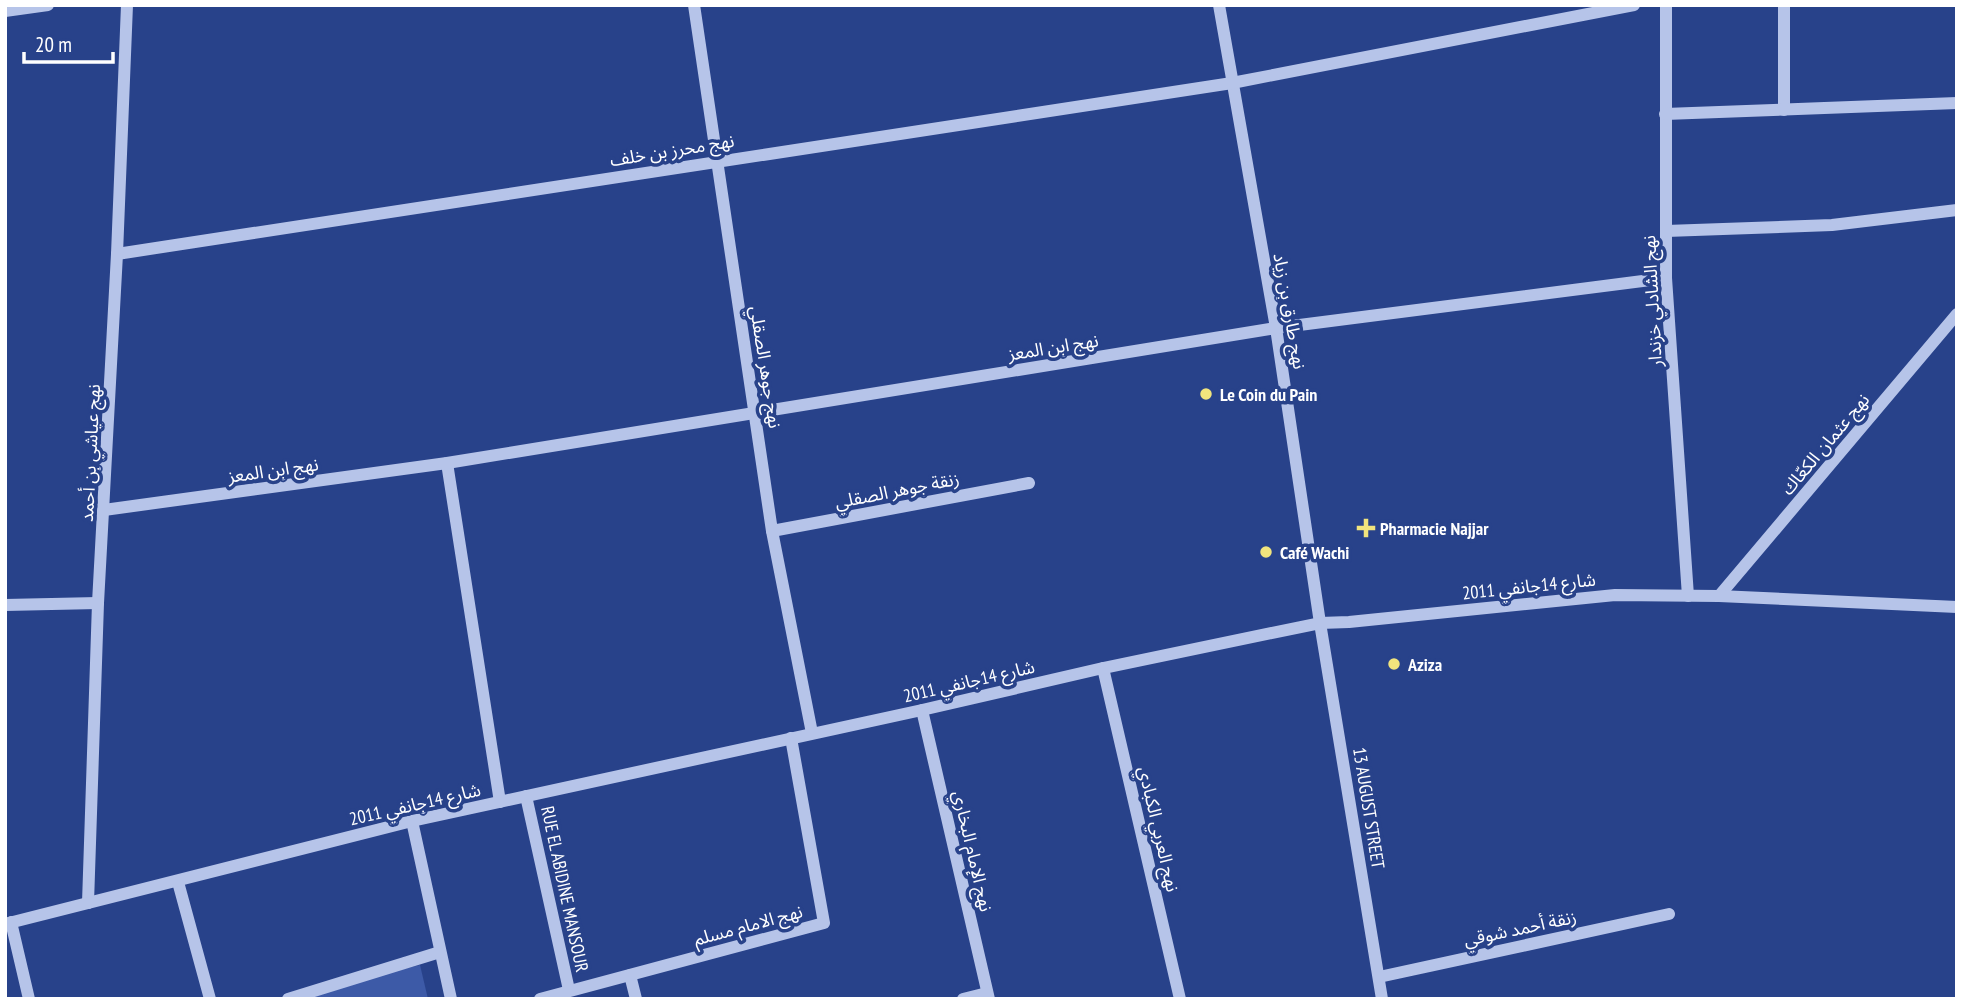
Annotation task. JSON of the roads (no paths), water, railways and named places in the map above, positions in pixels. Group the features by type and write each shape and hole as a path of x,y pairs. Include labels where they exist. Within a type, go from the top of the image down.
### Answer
{"street":[{"path":"5,11 48,5"},
{"name":"نهج عياشي بن أحمد","path":"88,903 98,603 127,5"},
{"name":"نهج جوهر الصقلي","path":"694,5 772,531 812,733"},
{"name":"نهج طارق بن زياد","path":"1219,5 1276,328 1320,622"},
{"name":"نهج محرز بن خلف","path":"117,254 1232,83 1634,5"},
{"name":"نهج الشادلي خزندار","path":"1666,5 1665,278 1688,596"},
{"path":"1784,5 1784,110"},
{"path":"1665,114 1957,103"},
{"path":"1665,231 1832,225 1957,210"},
{"name":"نهج ابن المعز","path":"104,510 447,463 1276,328 1665,278"},
{"name":"نهج عثمان الكعّاك","path":"1720,596 1957,314"},
{"path":"447,463 499,803"},
{"name":"زنقة جوهر الصقلي","path":"772,531 1029,483"},
{"name":"شارع 14جانفي 2011","path":"8,923 412,821 1320,622 1349,622 1615,595 1720,596 1957,607"},
{"path":"5,605 98,603"},
{"name":"13 AUGUST STREET","path":"1320,622 1382,999"},
{"name":"نهج العربي الكبادي","path":"1103,668 1180,999"},
{"name":"نهج الإمام البخاري","path":"922,710 988,996"},
{"name":"نهج الامام مسلم","path":"540,999 824,923 791,737"},
{"name":"RUE EL ABIDINE MANSOUR","path":"526,796 569,990"},
{"path":"412,821 451,999"},
{"path":"178,882 210,999"},
{"name":"زنقة أحمد شوقي","path":"1379,977 1669,914"},
{"path":"8,923 29,999"},
{"path":"288,999 440,952"},
{"path":"630,975 636,999"},
{"path":"963,999 988,996"}],"place":[{"name":"Le Coin du Pain","path":"1206,394"},
{"name":"Pharmacie Najjar","path":"1366,528"},
{"name":"Café Wachi","path":"1266,552"},
{"name":"Aziza","path":"1394,664"}]}
